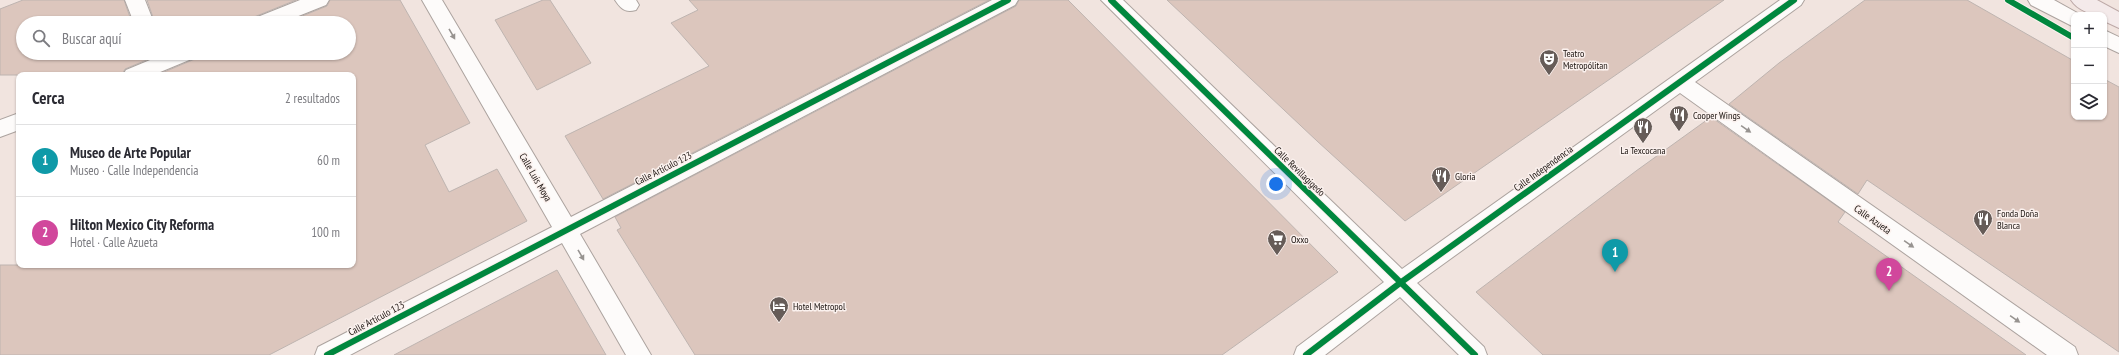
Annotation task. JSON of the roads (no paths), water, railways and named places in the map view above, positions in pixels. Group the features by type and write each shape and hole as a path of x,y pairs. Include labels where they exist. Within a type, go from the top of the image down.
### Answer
{"main road":[{"path":"2081,0 2119,21"}],"street":[{"path":"135,0 141,16"},
{"path":"279,16 319,0"},
{"name":"Calle Luis Moya","path":"432,0 639,355"},
{"name":"Calle Artículo 123","path":"327,355 1008,0"},
{"name":"Calle Revillagigedo","path":"1111,0 1475,355"},
{"name":"Calle Independencia","path":"1306,355 1400,283 1794,0"},
{"path":"2038,0 2071,18"},
{"path":"2107,39 2119,46"},
{"path":"138,72 156,60"},
{"name":"Calle Azueta","path":"1680,82 2066,355"},
{"path":"0,129 16,122"}],"place":[{"name":"Teatro Metropólitan","path":"1549,76"},
{"name":"Cooper Wings","path":"1679,132"},
{"name":"La Texcocana","path":"1643,144"},
{"name":"Gloria","path":"1441,193"},
{"name":"Fonda Doña Blanca","path":"1983,236"},
{"name":"Oxxo","path":"1277,256"},
{"name":"Museo de Arte Popular","path":"1615,272"},
{"name":"Hilton Mexico City Reforma","path":"1889,291"},
{"name":"Hotel Metropol","path":"779,323"}]}
